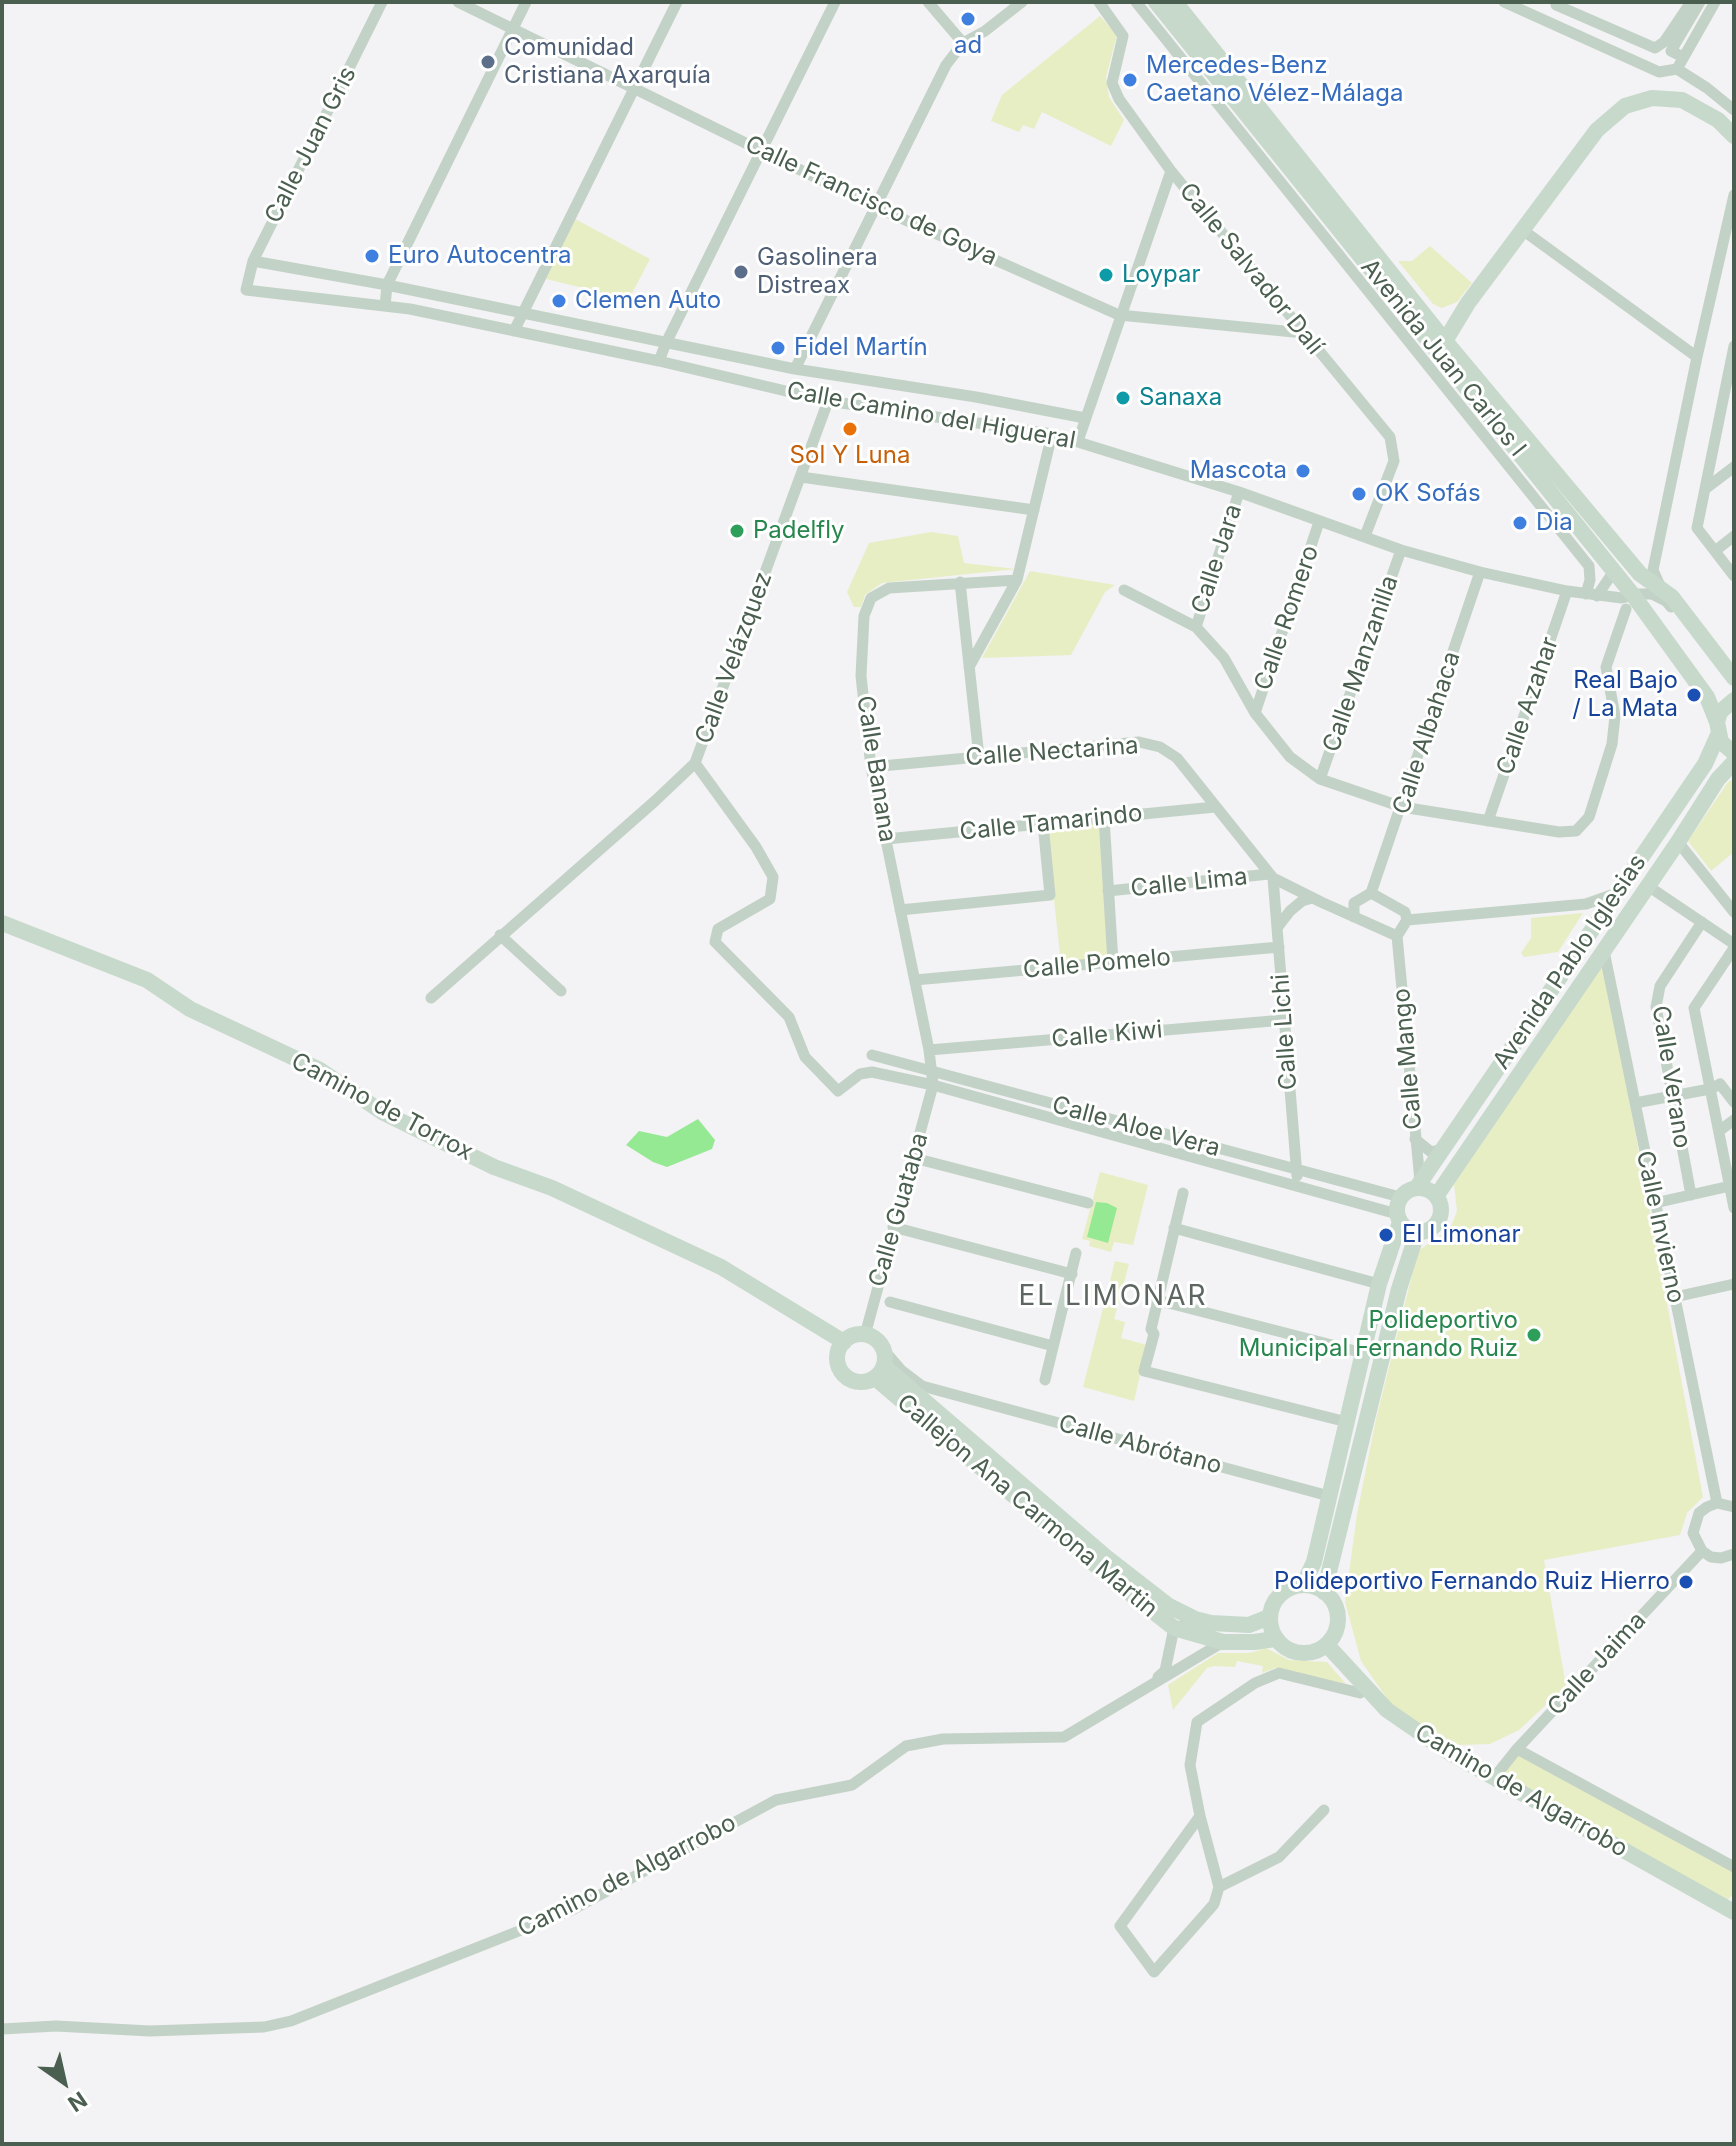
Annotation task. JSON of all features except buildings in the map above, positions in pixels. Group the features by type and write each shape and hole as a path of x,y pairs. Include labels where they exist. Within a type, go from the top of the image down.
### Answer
{"street":[{"name":"Calle Juan Gris","path":"246,290 253,261 382,2"},
{"name":"Calle Francisco de Goya","path":"458,2 876,207 1119,315 1304,333"},
{"path":"385,306 387,285 526,2"},
{"path":"514,331 677,2"},
{"path":"659,361 835,2"},
{"path":"928,2 963,43"},
{"path":"795,369 946,65 963,43 985,31 1022,2"},
{"name":"Calle Salvador Dalí","path":"1099,2 1123,36 1114,67 1114,91 1171,171 1390,437 1394,461 1365,536"},
{"path":"1136,2 1589,566 1596,596"},
{"name":"Avenida Juan Carlos I","path":"1156,2 1614,571 1630,602 1644,610 1707,697 1726,748 1734,753"},
{"name":"Avenida Juan Carlos I","path":"1175,2 1445,341 1640,574 1672,597 1734,678"},
{"path":"1504,2 1659,72 1677,69 1734,110"},
{"path":"1556,5 1655,48 1664,42 1691,2"},
{"path":"1683,57 1671,51 1700,2"},
{"path":"1677,69 1715,2"},
{"path":"1445,341 1468,303 1597,130 1625,106 1652,98 1682,100 1718,120 1734,136"},
{"path":"1078,441 1171,171"},
{"path":"1661,588 1653,570 1734,195"},
{"path":"1524,231 1697,357"},
{"name":"Calle Camino del Higueral","path":"253,261 387,285 795,369 976,397 1085,418"},
{"name":"Calle Camino del Higueral","path":"246,290 385,306 659,361 828,401 1052,434 1239,492 1401,550 1480,572 1630,602 1652,594 1666,601 1689,628 1701,635"},
{"path":"1430,321 1446,318 1468,303"},
{"path":"1734,346 1697,528 1734,576"},
{"path":"1725,392 1734,404"},
{"name":"Calle Velázquez","path":"431,998 695,763 828,401"},
{"path":"969,667 1017,580 1052,434"},
{"path":"1705,489 1734,467"},
{"path":"801,477 1034,510"},
{"name":"Calle Jara","path":"1196,627 1239,492"},
{"name":"Calle Romero","path":"1255,713 1319,522"},
{"path":"1715,551 1734,536"},
{"name":"Calle Manzanilla","path":"1320,779 1401,550"},
{"path":"1596,596 1614,571"},
{"name":"Calle Albahaca","path":"1354,917 1354,903 1371,893 1480,572"},
{"name":"Calle Banana","path":"933,1085 929,1050 871,767 861,676 864,616 871,598 889,588 1017,580"},
{"path":"960,582 979,757"},
{"path":"1124,590 1196,627 1224,658 1255,713 1290,757 1320,779 1402,807 1559,832 1576,831 1589,817 1612,744 1615,716 1606,667 1630,602"},
{"name":"Calle Azahar","path":"1488,821 1567,591"},
{"name":"Avenida Pablo Iglesias","path":"1418,1184 1705,764 1720,712 1734,700"},
{"name":"Calle Nectarina","path":"871,767 1139,742 1160,747 1177,758 1271,876 1397,936"},
{"name":"Avenida Pablo Iglesias","path":"1437,1195 1718,779 1734,762"},
{"name":"Calle Aloe Vera","path":"695,763 756,847 773,877 770,899 718,929 715,942 789,1017 805,1057 838,1091 860,1074 872,1072 933,1085 1399,1211"},
{"name":"Calle Tamarindo","path":"886,839 1215,807"},
{"path":"1104,818 1113,962"},
{"path":"900,910 1050,895 1043,824"},
{"path":"1678,842 1734,912"},
{"name":"Calle Lima","path":"1108,891 1271,876"},
{"name":"Calle Lichi","path":"1271,876 1295,1170 1299,1186"},
{"path":"1648,886 1734,946 1694,1008 1734,1208"},
{"path":"1371,893 1405,912 1407,920 1397,936"},
{"path":"1407,920 1586,904 1618,893"},
{"path":"1277,928 1290,911 1302,901 1312,898"},
{"path":"1586,904 1595,910 1599,921"},
{"name":"Calle Verano","path":"1691,1195 1656,1007 1660,986 1702,922"},
{"name":"Camino de Torrox","path":"2,923 147,980 190,1009 320,1070 382,1112 494,1167 552,1188 721,1267 844,1342"},
{"path":"500,935 561,991"},
{"name":"Calle Mango","path":"1397,936 1418,1184"},
{"name":"Calle Pomelo","path":"915,980 1279,947"},
{"name":"Calle Invierno","path":"1604,951 1717,1503"},
{"name":"Calle Kiwi","path":"929,1050 1284,1020"},
{"name":"Calle Aloe Vera","path":"872,1055 1295,1170 1399,1211"},
{"path":"1635,1103 1710,1089 1720,1084 1734,1102"},
{"name":"Calle Guataba","path":"865,1335 933,1085"},
{"path":"1719,1131 1734,1120"},
{"path":"1415,1139 1431,1152 1443,1149"},
{"path":"914,1158 1088,1203"},
{"path":"1303,1585 1314,1562 1399,1211 1408,1191 1418,1184 1437,1195 1442,1212 1434,1227 1417,1233 1407,1229 1399,1211"},
{"path":"1655,1203 1730,1186"},
{"path":"1183,1193 1157,1300 1151,1329 1154,1334 1144,1371 1347,1422"},
{"path":"893,1227 1072,1274"},
{"path":"1174,1228 1379,1284"},
{"path":"1324,1592 1399,1289 1417,1233"},
{"path":"1045,1380 1076,1253"},
{"path":"1675,1297 1734,1284"},
{"path":"1157,1300 1363,1353"},
{"path":"890,1302 1053,1346"},
{"path":"865,1335 877,1340 883,1349 880,1372 856,1382 841,1370 838,1357 844,1342 850,1337 865,1335"},
{"name":"Calle Abrótano","path":"883,1349 902,1371 922,1386 1329,1496"},
{"name":"Callejon Ana Carmona Martin","path":"880,1372 937,1412 1106,1557 1169,1606 1211,1623 1249,1625 1269,1617"},
{"name":"Callejon Ana Carmona Martin","path":"880,1372 1113,1580 1174,1628 1223,1642 1275,1639"},
{"path":"937,1412 940,1400 951,1394"},
{"path":"1733,1556 1711,1557 1695,1543 1693,1533 1699,1513 1717,1503 1734,1507"},
{"name":"Calle Jaima","path":"1493,1779 1517,1749 1702,1551"},
{"path":"1303,1585 1324,1592 1333,1601 1337,1612 1334,1635 1327,1645 1305,1653 1294,1652 1275,1639 1269,1617 1280,1595 1290,1588 1303,1585"},
{"path":"1174,1628 1195,1619"},
{"name":"Camino de Algarrobo","path":"1142,1692 1165,1671 1174,1628"},
{"name":"Camino de Algarrobo","path":"2,2029 56,2026 150,2031 264,2027 291,2021 450,1961 572,1910 776,1800 852,1785 906,1746 943,1739 1064,1737 1223,1642"},
{"name":"Camino de Algarrobo","path":"1327,1645 1387,1710 1445,1750 1731,1907"},
{"path":"1200,1816 1120,1926 1154,1972 1214,1904 1219,1887 1190,1765 1197,1722 1255,1683 1279,1673 1360,1693 1366,1688"},
{"path":"1517,1749 1734,1867"},
{"path":"1219,1887 1279,1857 1324,1810"}],"shaded area":[{"path":"1100,16 1117,35 1106,77 1109,97 1124,120 1111,146 1042,112 1034,129 1023,125 1019,132 991,121 1002,95"},
{"path":"575,219 650,259 629,299 546,279"},
{"path":"1430,246 1472,283 1457,302 1442,308 1433,304 1398,261 1412,261"},
{"path":"931,532 958,536 964,563 1016,569 882,583 865,595 861,607 854,607 847,592 869,543"},
{"path":"1030,571 1115,585 1105,592 1071,655 982,658"},
{"path":"1734,779 1734,852 1711,871 1688,841 1728,782"},
{"path":"1101,821 1110,959 1061,964 1046,826"},
{"path":"1583,913 1558,952 1524,957 1521,953 1531,938 1531,918"},
{"name":"Polideportivo Municipal Fernando Ruiz","path":"1604,964 1703,1497 1687,1513 1680,1535 1544,1560 1566,1686 1519,1730 1490,1744 1460,1745 1427,1733 1390,1703 1361,1661 1345,1602 1357,1514 1376,1419 1418,1251 1450,1229 1457,1211 1454,1184"},
{"path":"698,1119 715,1140 712,1149 667,1167 626,1145 639,1131 667,1137"},
{"path":"1100,1172 1148,1185 1133,1245 1114,1242 1111,1252 1089,1246 1090,1241 1082,1239"},
{"path":"1096,1202 1117,1208 1108,1243 1087,1237"},
{"path":"1115,1261 1129,1264 1114,1319 1125,1322 1121,1338 1147,1345 1134,1401 1083,1387"},
{"path":"1266,1648 1289,1660 1327,1662 1346,1684 1275,1668 1262,1673 1263,1666 1237,1661 1235,1667 1207,1668 1173,1710 1168,1685 1218,1653 1250,1653"},
{"path":"1518,1752 1734,1870 1734,1893 1726,1902 1496,1779"}],"place":[{"name":"ad","path":"968,19"},
{"name":"Comunidad Cristiana Axarquía","path":"488,62"},
{"name":"Mercedes-Benz Caetano Vélez-Málaga","path":"1130,80"},
{"name":"Euro Autocentra","path":"372,256"},
{"name":"Gasolinera Distreax","path":"741,272"},
{"name":"Loypar","path":"1106,275"},
{"name":"Clemen Auto","path":"559,301"},
{"name":"Fidel Martín","path":"778,348"},
{"name":"Sanaxa","path":"1123,398"},
{"name":"Sol Y Luna","path":"850,429"},
{"name":"Mascota","path":"1303,471"},
{"name":"OK Sofás","path":"1359,494"},
{"name":"Dia","path":"1520,523"},
{"name":"Padelfly","path":"737,531"},
{"name":"Real Bajo / La Mata","path":"1694,695"},
{"name":"El Limonar","path":"1386,1235"},
{"name":"Polideportivo Municipal Fernando Ruiz","path":"1534,1335"},
{"name":"Polideportivo Fernando Ruiz Hierro","path":"1686,1582"}],"district":[{"name":"EL LIMONAR","path":"1113,1297"}]}
